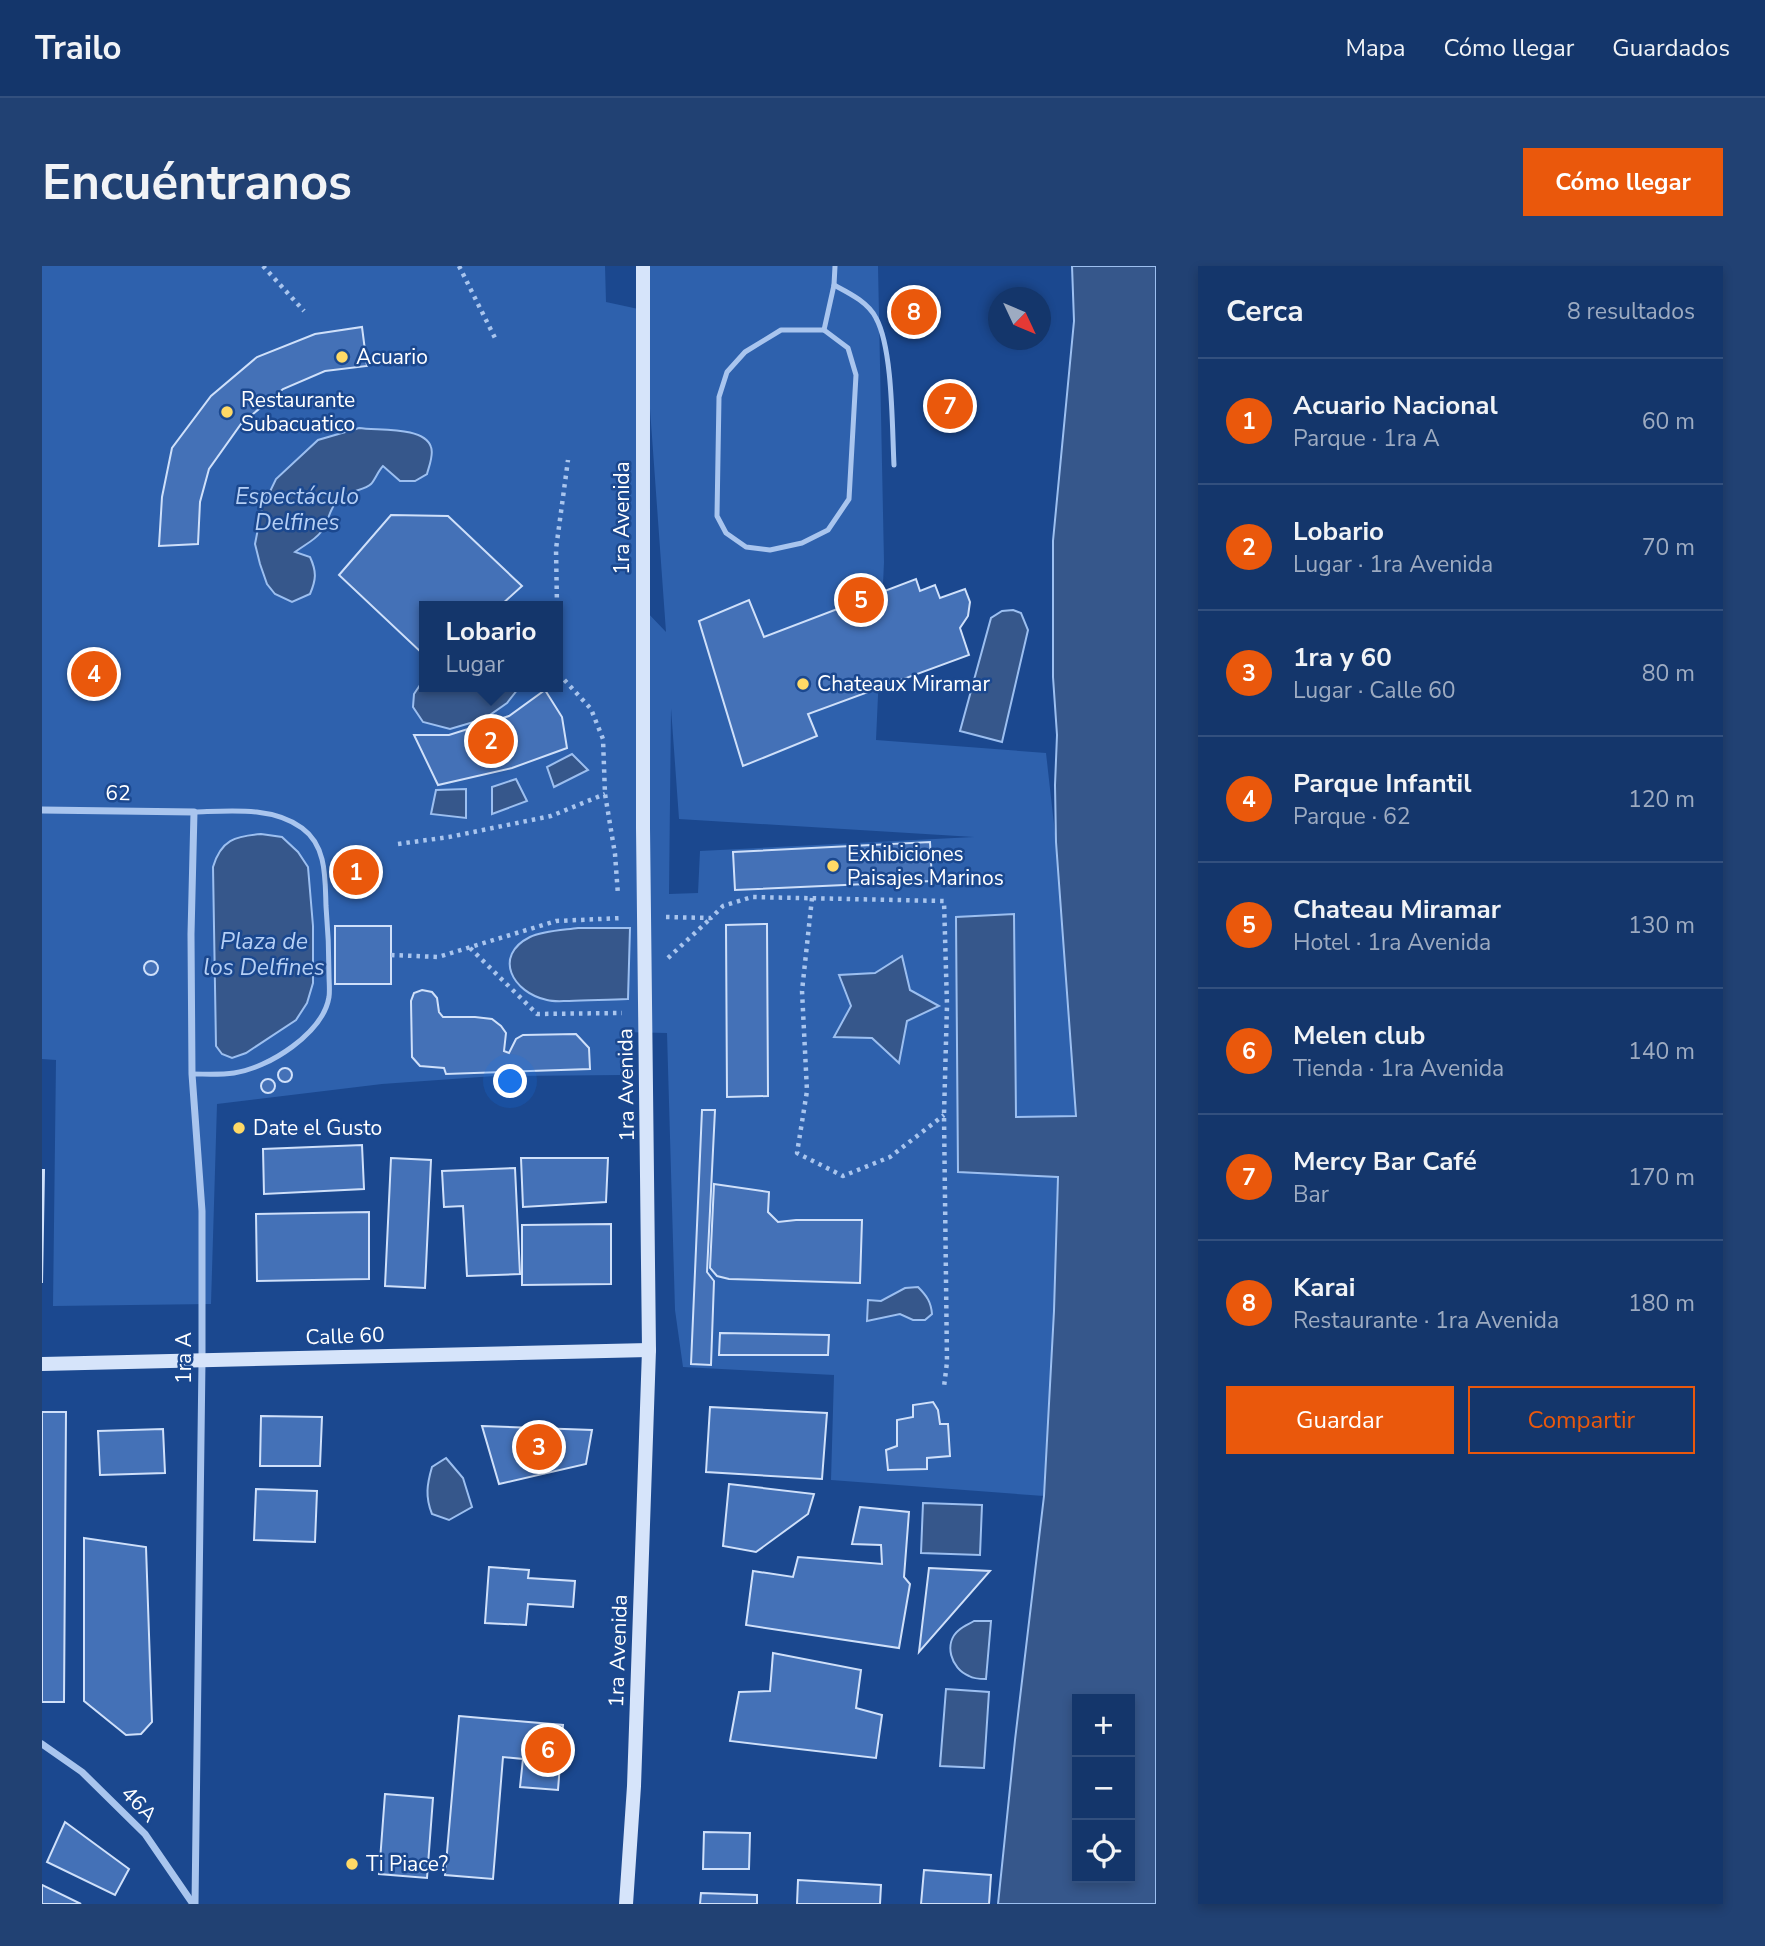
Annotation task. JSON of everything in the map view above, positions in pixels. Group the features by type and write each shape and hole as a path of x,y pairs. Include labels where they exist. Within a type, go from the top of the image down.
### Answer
{"street":[{"name":"1ra Avenida","path":"626,1904 634,1786 649,1350 643,828 643,266"},
{"name":"62","path":"42,810 194,812"},
{"name":"1ra A","path":"194,812 191,923 192,1074 202,1211 194,1904"},
{"name":"Calle 60","path":"42,1364 649,1350"},
{"name":"46A","path":"42,1744 82,1772 145,1834 194,1904"}],"lane":[{"path":"824,330 834,285 835,266"},
{"path":"834,285 859,299 876,317 884,339 894,465"},
{"path":"781,330 824,330 848,348 856,375 849,499 828,530 802,543 770,550 746,547 726,533 717,516 719,397 727,372 745,352 781,330"},
{"path":"192,1074 236,1073 266,1063 293,1046 310,1031 329,997 324,866 318,844 303,828 281,818 251,811 194,812"}],"path":[{"path":"264,266 304,311"},
{"path":"459,266 497,342"},
{"path":"557,601 556,549 568,460"},
{"path":"563,678 591,709 603,739 605,794 615,854 620,918"},
{"path":"398,844 449,837 551,816 605,794"},
{"path":"662,965 723,906 752,897 944,901 947,1005 944,1115 947,1362 944,1387"},
{"path":"812,898 802,991 807,1091 797,1153 843,1175 890,1157 944,1115"},
{"path":"391,955 438,957 556,921 629,917"},
{"path":"663,917 711,918"},
{"path":"471,948 537,1014 624,1013"}],"shaded area":[{"path":"42,266 605,266 606,302 643,310 643,266 878,266 884,562 876,740 1046,753 1056,842 1076,1116 1058,1177 1044,1496 831,1480 834,1375 683,1367 675,1310 667,1033 623,1032 623,1075 495,1076 382,1084 217,1104 211,1304 53,1306 56,1060 42,1059","holes":["644,325 666,632 644,609","671,708 679,819 974,837 700,851 698,893 669,894"]}],"water":[{"path":"1072,266 1156,266 1156,1904 998,1904 1044,1496 1058,1177 958,1172 956,917 1014,914 1016,1117 1076,1116 1056,842 1053,541 1074,321"},
{"name":"Espectáculo Delfines","path":"359,428 400,431 427,440 432,453 427,474 415,481 400,481 383,466 371,484 345,495 336,502 321,532 295,552 310,557 315,576 310,594 292,602 275,594 267,584 260,564 255,544 262,508 276,479 318,440"},
{"path":"1013,610 1021,613 1028,630 1002,742 960,731 991,618 1002,611"},
{"path":"419,686 419,692 516,692 507,703 484,719 450,729 423,722 413,707 414,694"},
{"path":"572,754 588,770 554,787 547,767"},
{"path":"516,779 527,801 492,814 492,787"},
{"path":"466,789 466,818 431,814 436,790"},
{"name":"Plaza de los Delfines","path":"261,834 282,837 298,852 308,867 313,926 313,983 307,1003 296,1020 246,1053 232,1058 222,1054 216,1046 213,867 220,851 230,841"},
{"path":"578,928 630,928 628,999 550,1001 535,996 517,982 510,963 518,945 541,933"},
{"path":"902,956 910,990 939,1006 907,1021 899,1063 872,1038 834,1037 851,1006 839,975 875,973"},
{"path":"918,1287 928,1299 932,1314 925,1320 913,1320 900,1314 867,1321 868,1300 881,1301 905,1288"},
{"path":"446,1458 463,1478 472,1507 449,1520 432,1514 428,1496 432,1467"},
{"path":"923,1503 982,1505 980,1555 921,1553"},
{"path":"974,1621 991,1621 986,1679 973,1678 963,1673 951,1655 954,1635"},
{"path":"946,1689 989,1692 984,1768 940,1766"}],"building":[{"path":"362,327 367,366 325,371 283,389 241,424 209,469 200,502 198,544 159,546 162,497 172,448 211,396 257,357 315,334"},
{"path":"391,515 448,516 522,586 506,601 419,601 419,650 339,575"},
{"name":"Chateaux Miramar","path":"916,579 920,591 935,585 940,598 965,589 970,602 968,616 960,628 969,655 808,714 817,736 743,766 699,621 749,600 764,637"},
{"path":"542,692 546,692 562,717 567,748 512,768 438,785 414,735 449,735 509,716"},
{"name":"Exhibiciones Paisajes Marinos","path":"930,842 932,881 735,890 733,852"},
{"path":"767,924 768,1096 727,1097 726,925"},
{"path":"335,926 391,926 391,984 335,984"},
{"path":"151,961 156,963 156,973 151,975 146,973 144,968 146,963"},
{"path":"422,990 432,992 437,998 439,1012 443,1017 492,1019 506,1033 504,1051 509,1053 516,1039 523,1035 576,1034 589,1048 590,1069 446,1074 444,1068 420,1066 412,1057 411,1001 414,993"},
{"path":"285,1068 290,1070 290,1080 285,1082 280,1080 278,1075 280,1070"},
{"path":"268,1079 273,1081 273,1091 268,1093 263,1091 261,1086 263,1081"},
{"path":"702,1110 715,1110 707,1272 714,1281 711,1365 691,1364"},
{"path":"362,1145 364,1189 264,1194 263,1149"},
{"path":"391,1158 431,1160 425,1288 385,1286"},
{"path":"521,1158 608,1158 606,1202 523,1207"},
{"path":"515,1168 520,1274 467,1276 463,1206 444,1207 442,1171"},
{"path":"42,1170 44,1170 42,1283"},
{"path":"714,1184 769,1192 768,1212 778,1222 862,1220 860,1283 729,1279 717,1276 710,1268"},
{"path":"369,1212 369,1279 257,1281 256,1214"},
{"path":"611,1224 611,1284 522,1285 522,1225"},
{"path":"720,1333 829,1335 828,1355 719,1355"},
{"path":"933,1402 938,1410 940,1424 948,1424 950,1456 927,1458 927,1469 888,1470 886,1450 897,1446 897,1420 913,1417 913,1405"},
{"path":"710,1407 827,1413 822,1479 706,1472"},
{"path":"42,1412 66,1412 64,1702 42,1702"},
{"path":"261,1416 322,1417 320,1466 260,1466"},
{"path":"482,1426 592,1430 586,1464 499,1484"},
{"path":"163,1429 165,1473 100,1475 98,1431"},
{"path":"729,1484 814,1494 808,1514 756,1552 723,1546"},
{"path":"256,1489 317,1491 315,1542 254,1540"},
{"path":"860,1507 909,1512 904,1577 910,1584 899,1648 746,1625 753,1571 793,1577 798,1557 882,1564 881,1545 852,1544"},
{"path":"84,1538 146,1547 152,1722 141,1734 126,1735 84,1701"},
{"path":"489,1567 529,1570 528,1578 575,1581 573,1607 528,1604 526,1625 485,1623"},
{"path":"929,1568 990,1571 919,1652"},
{"path":"773,1653 861,1670 856,1708 882,1715 876,1758 730,1741 739,1692 770,1691"},
{"path":"459,1716 563,1725 558,1790 520,1787 523,1759 503,1757 493,1879 445,1875"},
{"path":"385,1794 433,1798 427,1878 379,1874"},
{"path":"65,1822 129,1869 115,1895 47,1862"},
{"path":"704,1832 750,1833 749,1869 703,1869"},
{"path":"924,1870 991,1875 989,1904 921,1904"},
{"path":"798,1880 881,1885 880,1904 797,1904"},
{"path":"42,1885 81,1904 42,1904"},
{"path":"701,1893 757,1895 757,1904 700,1904"}],"place":[{"name":"Karai","path":"914,312"},
{"name":"Acuario","path":"342,357"},
{"name":"Mercy Bar Café","path":"950,406"},
{"name":"Restaurante Subacuatico","path":"227,412"},
{"name":"Chateau Miramar","path":"861,600"},
{"name":"Parque Infantil","path":"94,674"},
{"name":"Chateaux Miramar","path":"803,684"},
{"name":"Lobario","path":"491,741"},
{"name":"Exhibiciones Paisajes Marinos","path":"833,866"},
{"name":"Acuario Nacional","path":"356,872"},
{"name":"Date el Gusto","path":"239,1128"},
{"name":"1ra y 60","path":"539,1447"},
{"name":"Melen club","path":"548,1750"},
{"name":"Ti Piace?","path":"352,1864"}]}
